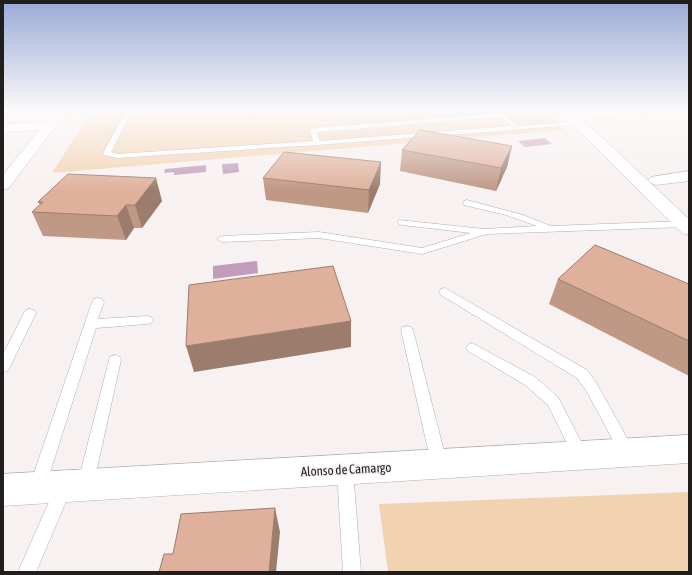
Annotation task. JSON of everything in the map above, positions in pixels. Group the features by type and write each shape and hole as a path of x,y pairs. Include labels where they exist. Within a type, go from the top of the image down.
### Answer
{"main road":[{"path":"601,138 687,221"},
{"path":"604,138 656,180 687,221"},
{"name":"Alonso de Camargo","path":"3,490 689,448"}],"street":[{"path":"3,185 40,138"},
{"path":"656,180 689,176"}],"lane":[{"path":"115,138 107,153 117,156 317,144 389,138"},
{"path":"315,138 317,144"},
{"path":"467,204 520,215 534,220 551,230"},
{"path":"402,222 486,232 551,230 687,221"},
{"path":"222,239 319,235 422,251 486,232"},
{"path":"445,292 582,374 592,388 627,452"},
{"path":"62,486 91,324 98,302"},
{"path":"3,366 30,313"},
{"path":"91,324 147,320"},
{"path":"407,330 439,463"},
{"path":"472,348 530,381 553,401 581,455"},
{"path":"27,572 115,360"},
{"path":"345,469 352,572"}],"shaded area":[{"path":"75,138 470,138 52,173"},
{"path":"545,138 552,144 525,147 518,141"},
{"path":"238,163 239,172 223,174 222,164"},
{"path":"206,165 206,172 174,175 174,172 164,173 165,169"},
{"path":"257,261 258,273 213,279 213,266"},
{"path":"689,492 689,572 388,572 379,504"}],"building":[{"path":"413,138 465,138 512,146 501,168 402,150"},
{"path":"284,152 381,162 369,190 263,178"},
{"path":"68,174 156,178 135,205 126,205 117,216 32,212 43,202 38,202"},
{"path":"595,245 689,284 689,341 558,279"},
{"path":"333,266 351,321 186,346 189,285"},
{"path":"275,508 269,572 159,572 164,554 173,554 181,514"}]}
